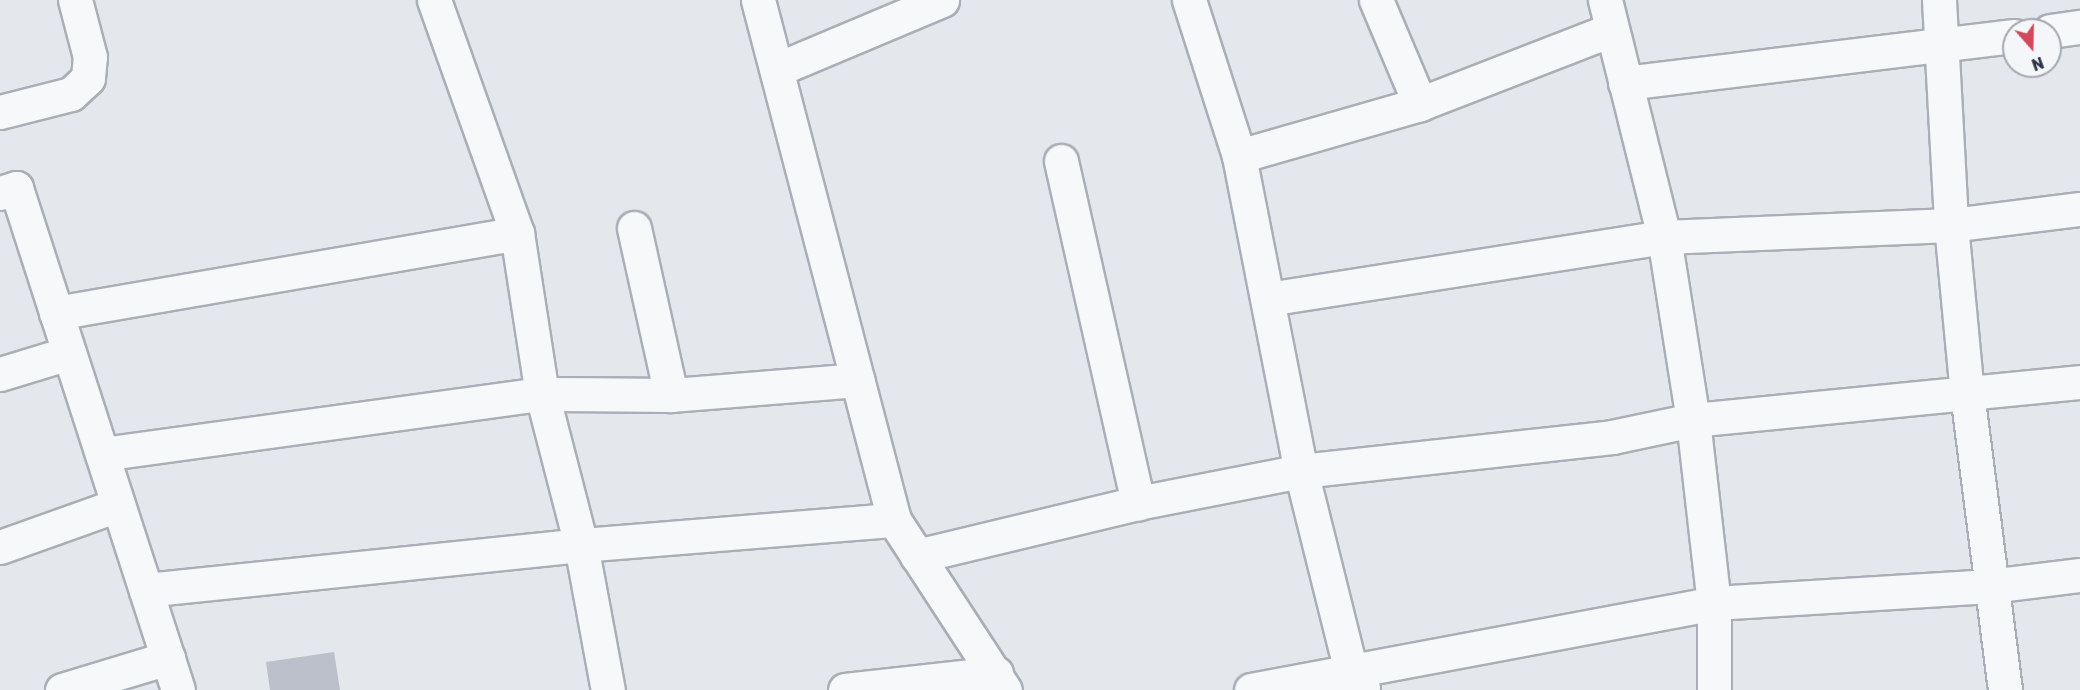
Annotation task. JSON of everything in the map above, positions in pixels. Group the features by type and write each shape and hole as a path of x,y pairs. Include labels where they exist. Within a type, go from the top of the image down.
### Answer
{"street":[{"path":"0,112 71,94 88,78 90,57 75,0"},
{"path":"434,0 517,233 542,394 581,545 608,690"},
{"path":"758,0 778,69 894,520 1001,681"},
{"path":"778,69 942,0"},
{"path":"1190,0 1239,156 1301,471 1358,680"},
{"path":"1376,0 1420,104"},
{"path":"1939,0 1951,225 1967,393 2005,690"},
{"path":"1239,156 1420,104 1608,15 1664,237 1693,420 1714,603 1714,690"},
{"path":"2062,29 2080,27"},
{"path":"1625,83 2002,38"},
{"path":"1061,161 1138,503"},
{"path":"0,193 16,188 178,690"},
{"path":"1268,299 1664,237 1951,225 2080,209"},
{"path":"634,228 671,395"},
{"path":"56,313 517,233"},
{"path":"0,374 69,353"},
{"path":"102,454 542,394 671,395 858,380"},
{"path":"916,556 1138,503 1301,471 1612,437 1693,420 2080,382"},
{"path":"0,547 118,505"},
{"path":"146,590 581,545 894,520"},
{"path":"1251,690 1358,680 1714,603 1990,586 2080,574"},
{"path":"62,690 168,658"},
{"path":"845,690 1001,681"}],"building":[{"path":"334,652 340,690 270,690 266,662"}]}
